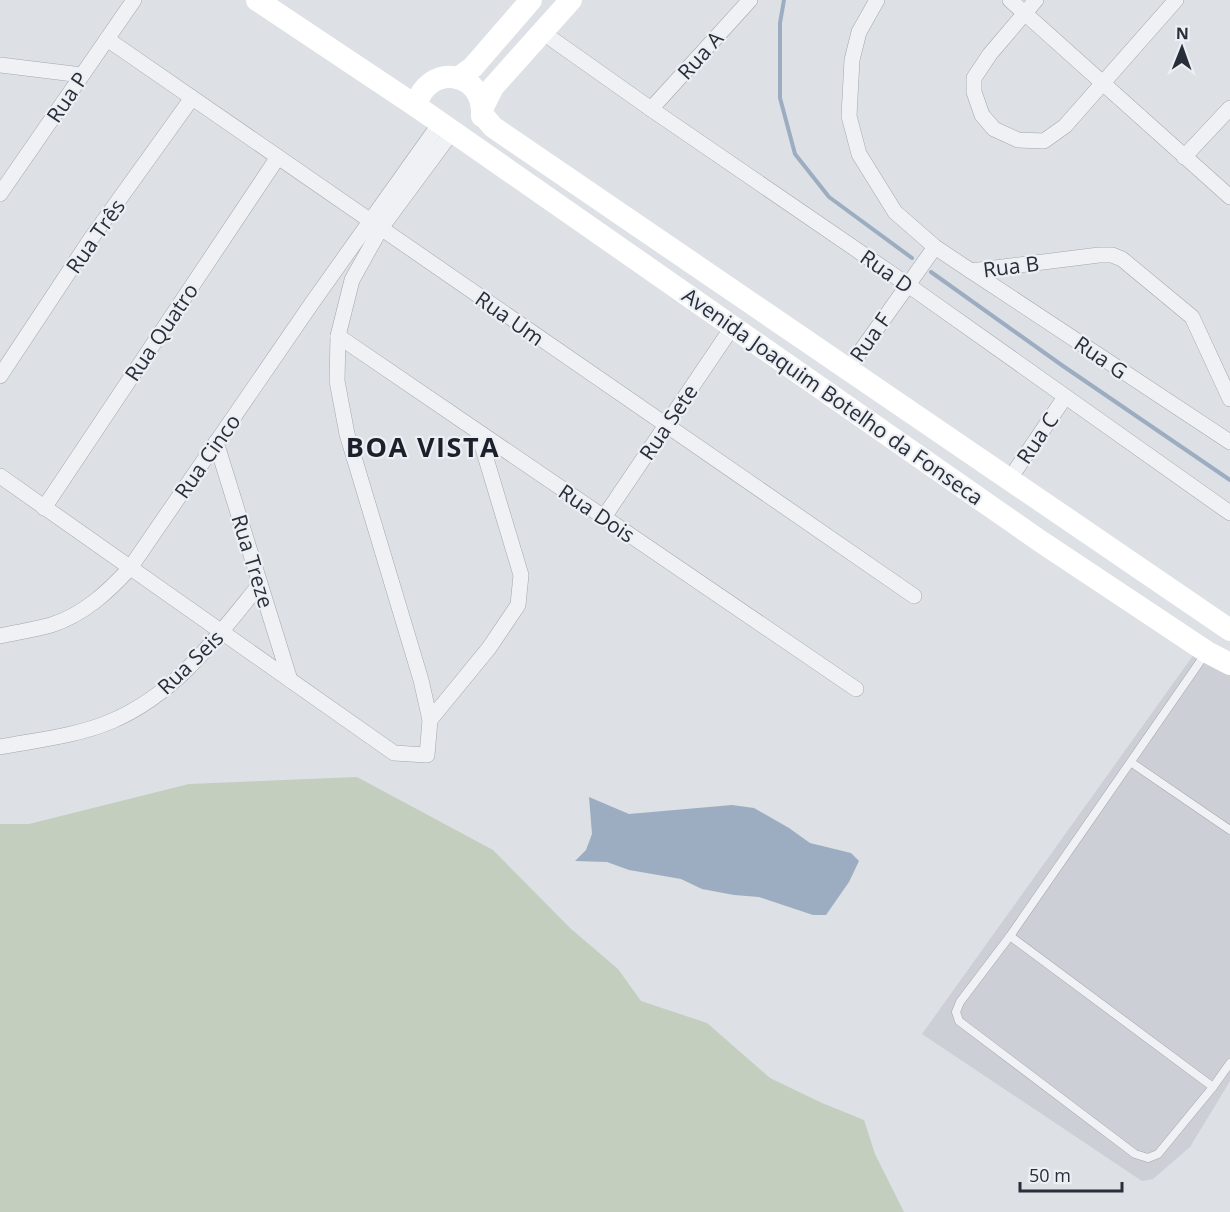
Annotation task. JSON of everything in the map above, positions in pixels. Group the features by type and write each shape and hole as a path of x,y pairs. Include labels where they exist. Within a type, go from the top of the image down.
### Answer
{"street":[{"name":"Rua P","path":"0,194 134,0"},
{"path":"258,0 452,132 477,129 494,87 568,1"},
{"path":"458,78 473,68 531,0"},
{"name":"Rua A","path":"651,109 750,0"},
{"name":"Rua B","path":"877,0 859,32 852,60 849,116 859,154 895,212 935,247 971,271 1099,255 1112,255 1122,259 1192,317 1230,399"},
{"path":"1010,0 1230,197"},
{"path":"1036,0 990,54 974,78 974,92 982,115 994,129 1018,140 1044,141 1065,126 1176,0"},
{"name":"Rua D","path":"542,32 908,285 1230,513"},
{"name":"Rua Um","path":"107,39 914,596"},
{"path":"0,65 82,75"},
{"path":"416,106 427,85 441,78 458,78 472,85 493,127 1230,630"},
{"name":"Rua Três","path":"0,376 90,240 192,98"},
{"path":"1185,157 1230,108"},
{"path":"0,476 394,753 427,755 430,720 421,680 347,434 337,381 338,336 352,280 376,225 452,132"},
{"name":"Avenida Joaquim Botelho da Fonseca","path":"452,132 1040,541 1207,652 1230,664"},
{"name":"Rua Quatro","path":"44,508 278,157"},
{"name":"Rua Cinco","path":"0,636 52,624 84,609 102,597 130,568 216,442 376,225"},
{"name":"Rua F","path":"848,369 935,247"},
{"name":"Rua G","path":"971,271 1230,442"},
{"name":"Rua Sete","path":"604,517 732,326"},
{"name":"Rua Dois","path":"338,336 856,689"},
{"name":"Rua C","path":"1009,480 1065,397"},
{"path":"430,720 489,648 518,605 521,575 478,432"},
{"name":"Rua Treze","path":"216,442 290,680"},
{"name":"Rua Seis","path":"0,747 65,735 113,720 170,687 196,662 260,584"}],"lane":[{"path":"1207,652 1010,936 960,1002 956,1012 959,1022 1135,1154 1148,1158 1158,1154 1222,1077 1230,1063"},
{"path":"1132,763 1230,830"},
{"path":"1010,936 1213,1087"}],"shaded area":[{"path":"1197,650 1230,671 1230,1081 1190,1147 1153,1179 1142,1181 922,1034"}],"green space":[{"path":"357,777 493,850 570,928 618,969 641,1001 707,1023 770,1078 864,1120 875,1154 904,1212 0,1212 0,824 29,824 189,784"}],"water":[{"path":"589,797 629,814 732,805 754,808 810,843 851,853 859,861 849,882 826,915 813,915 759,897 702,889 681,879 629,870 607,862 575,861 586,850 592,834"}],"waterway":[{"path":"784,0 780,23 780,98 795,154 829,197 912,258"},
{"path":"931,272 1230,480"}],"district":[{"name":"BOA VISTA","path":"423,446"}]}
